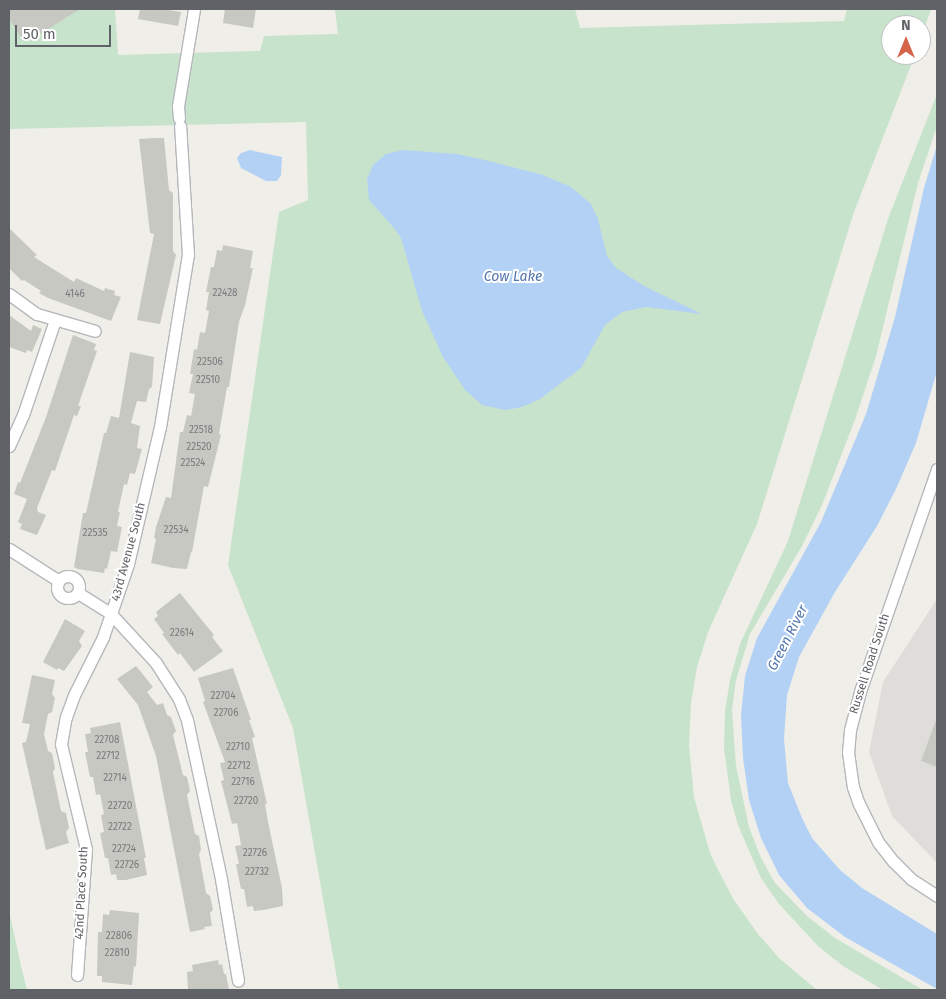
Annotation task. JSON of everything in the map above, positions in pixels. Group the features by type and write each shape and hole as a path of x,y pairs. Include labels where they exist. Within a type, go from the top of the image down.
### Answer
{"street":[{"name":"43rd Avenue South","path":"194,9 178,106 188,255 160,427 128,564 111,614 164,674 179,699 187,720 221,879 238,981"},
{"path":"9,294 37,314 96,331"},
{"path":"9,446 23,415 55,320"},
{"name":"Russell Road South","path":"937,469 861,688 850,730 848,752 859,804 878,842 911,879 937,896"},
{"path":"9,550 59,581 66,576 74,578 79,584 78,593 111,614"},
{"name":"42nd Place South","path":"77,975 86,849 61,744 66,717 74,695 103,637 111,614"}],"shaded area":[{"path":"937,599 937,863 892,816 869,752 883,682"}],"green space":[{"path":"9,9 115,9 118,55 260,51 264,36 338,34 335,9 575,9 580,28 844,21 847,9 931,9 929,15 881,15 881,65 911,65 854,212 757,524 708,632 697,667 691,703 689,745 694,797 710,853 734,900 758,934 779,958 817,990 339,990 293,728 228,565 279,212 308,200 306,122 9,129"},
{"path":"937,94 937,126 918,183 876,356 856,417 822,505 802,546 750,634 736,680 732,710 736,766 749,827 761,858 775,883 807,916 835,938 923,990 883,990 843,966 818,946 779,904 761,878 738,825 731,800 724,748 725,711 730,680 740,644 788,541 888,219"},
{"path":"9,911 21,966 27,990 9,990"}],"water":[{"name":"Green River","path":"937,145 937,371 916,443 896,489 877,526 835,592 799,657 787,695 784,739 788,783 812,838 840,870 862,888 937,934 937,989 845,937 807,908 779,875 761,838 749,800 743,758 741,715 745,676 757,638 821,522 866,414 895,317 924,188"},
{"path":"250,150 282,157 281,175 277,181 266,181 241,168 237,158 241,153"},
{"name":"Cow Lake","path":"403,150 457,154 485,160 543,175 571,187 591,204 598,219 607,256 616,268 646,287 702,314 646,307 622,312 605,325 581,368 540,399 522,407 505,410 482,405 465,390 443,357 422,311 401,238 369,200 367,179 373,165 386,154"}],"building":[{"path":"9,9 80,9 37,36 36,34 22,39 9,19"},
{"path":"140,9 163,9 181,12 178,26 138,19"},
{"path":"225,9 256,9 253,28 223,23"},
{"path":"164,138 169,190 173,193 173,251 176,255 160,324 137,320 154,234 150,233 139,139"},
{"path":"9,228 37,255 34,257 74,282 76,278 104,291 105,288 115,291 114,295 121,297 111,321 48,298 39,293 41,291 24,280 22,281 9,268"},
{"path":"223,245 253,251 250,268 253,268 245,305 239,322 229,387 227,387 219,434 221,435 208,487 204,486 192,552 187,569 173,568 151,563 156,539 154,538 166,497 171,498 180,432 183,432 187,415 191,416 195,394 189,393 193,374 190,374 194,349 197,350 200,332 205,333 209,311 206,310 209,292 206,292 211,267 214,267 217,250 222,251"},
{"path":"9,315 31,331 33,325 42,329 32,352 27,350 26,353 9,347"},
{"path":"73,335 96,344 94,350 97,351 78,406 81,406 77,416 74,415 55,471 52,470 37,508 38,512 46,515 37,535 20,529 22,524 18,522 27,499 14,494 46,417"},
{"path":"130,352 154,357 152,387 149,389 146,402 137,401 131,423 140,426 137,448 142,449 135,474 130,473 127,485 124,484 118,512 120,512 117,526 122,527 117,552 111,551 107,569 105,568 104,573 78,569 74,567 83,513 86,513 104,433 106,433 111,416 119,418"},
{"path":"180,593 214,635 212,637 223,651 194,672 180,653 178,655 162,634 164,633 154,619 158,616 156,612"},
{"path":"65,619 85,631 79,641 82,646 64,671 58,668 57,670 43,662"},
{"path":"136,666 153,687 147,692 157,705 163,703 176,731 173,735 183,775 187,777 190,791 187,795 195,834 199,836 201,850 199,854 206,893 210,896 213,910 210,913 212,926 204,927 205,929 190,932 156,756 138,705 117,679"},
{"path":"233,668 255,737 252,738 267,804 265,804 268,822 282,888 283,906 254,911 253,906 247,907 244,889 241,889 236,864 239,864 235,846 241,845 237,823 232,824 221,781 224,780 220,763 225,762 203,702 205,701 198,678"},
{"path":"32,675 55,680 52,694 55,698 52,712 48,714 44,734 48,751 52,753 55,768 53,772 61,811 66,813 69,828 66,832 69,843 46,850 22,743 26,742 30,724 22,723"},
{"path":"937,721 937,767 921,761"},
{"path":"120,722 146,858 144,858 147,875 126,880 117,880 116,874 111,875 108,858 105,858 100,833 104,832 101,815 104,814 100,794 96,795 93,777 90,777 85,752 88,752 85,734 91,733 90,728"},
{"path":"110,910 139,913 136,967 134,966 132,985 102,982 102,976 97,976 98,932 102,932 103,914 109,915"},
{"path":"218,960 219,965 222,964 224,974 226,974 229,990 188,990 187,972 193,971 192,965"}]}
